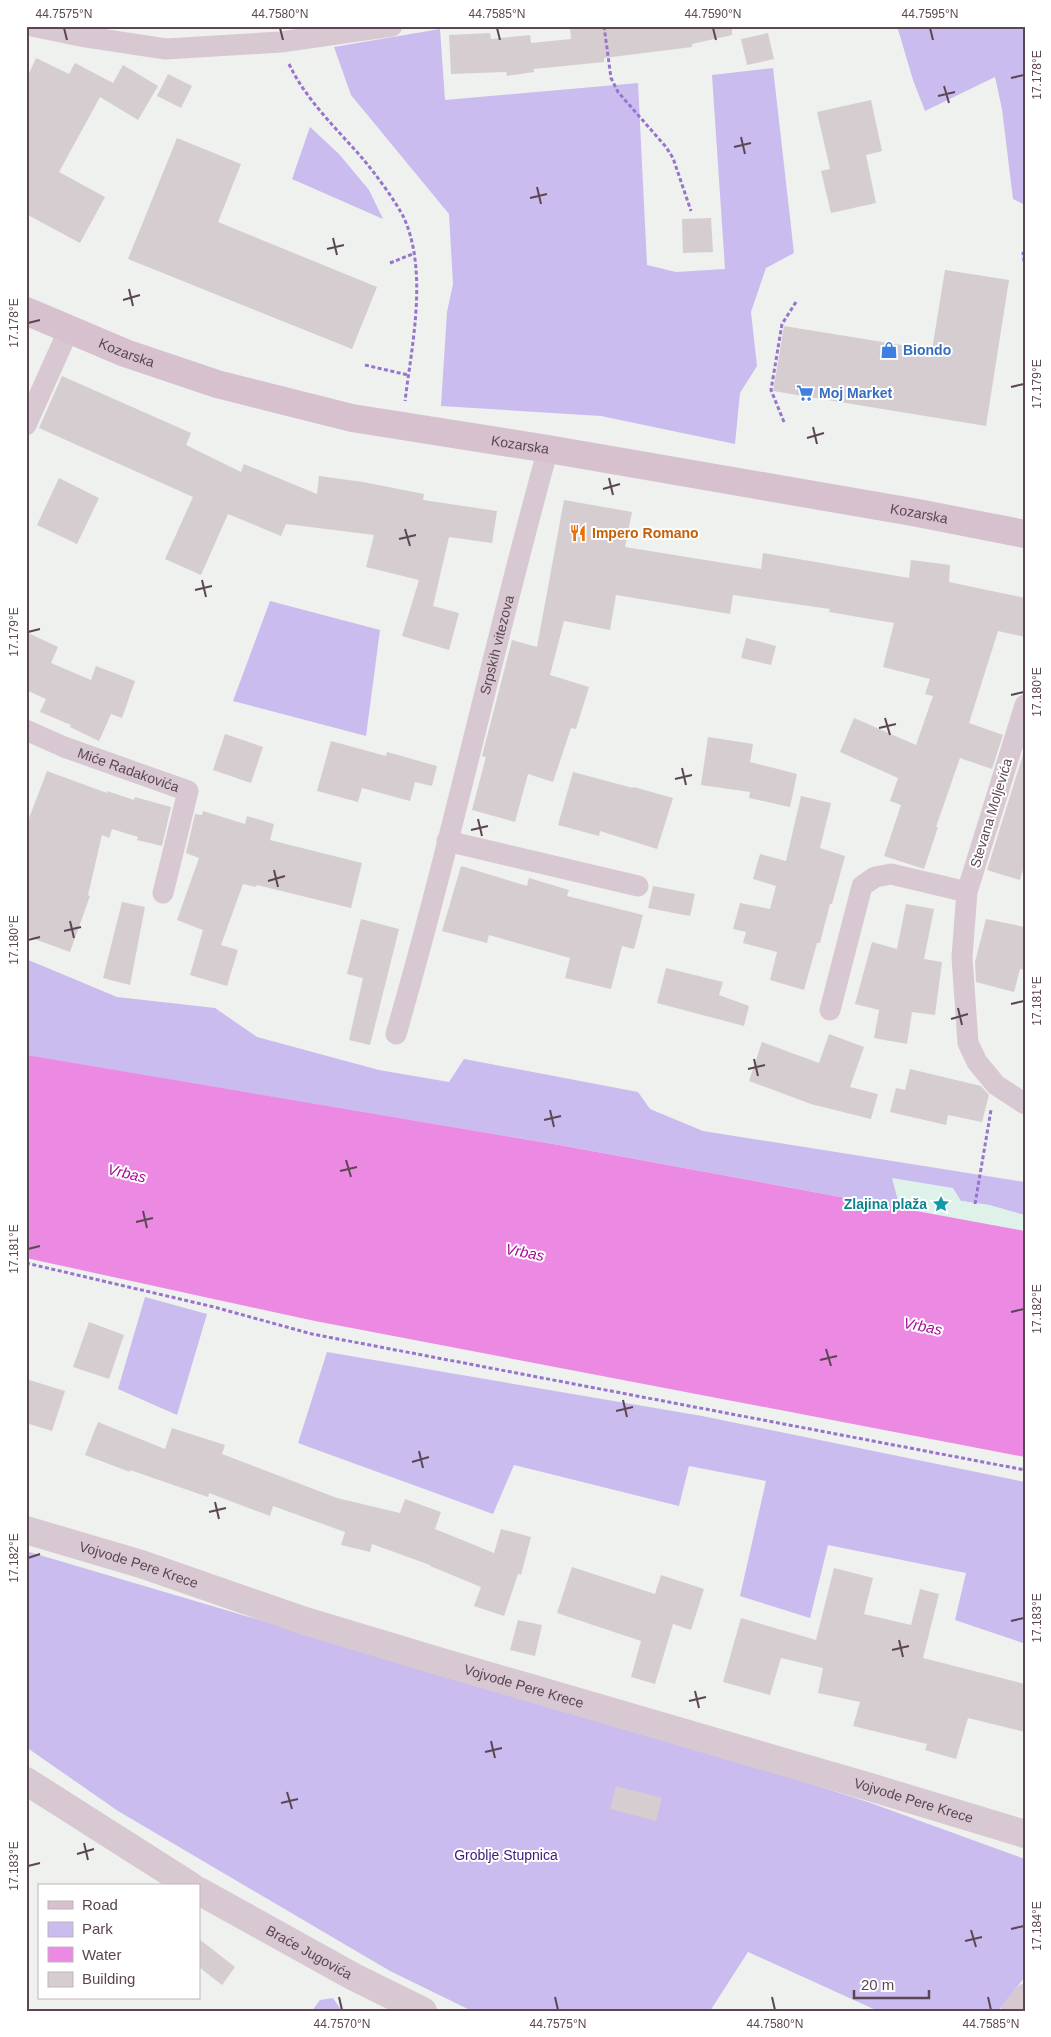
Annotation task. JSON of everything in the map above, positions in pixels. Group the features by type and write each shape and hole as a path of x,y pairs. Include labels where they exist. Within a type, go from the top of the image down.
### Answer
{"main road":[{"name":"Kozarska","path":"26,311 125,353 217,384 321,411 403,427 548,449 909,511 1025,534"}],"street":[{"path":"32,26 80,36 166,49 281,42 392,26"},
{"path":"26,425 69,330"},
{"name":"Srpskih vitezova","path":"396,1034 416,965 503,616 548,449"},
{"name":"Stevana Moljevića","path":"1025,705 967,892 962,958 968,1043 977,1062 996,1085 1025,1104"},
{"name":"Miće Radakovića","path":"26,730 64,747 188,791 163,893"},
{"path":"447,841 638,886"},
{"path":"830,1010 862,886 875,877 892,874 967,892"},
{"name":"Vojvode Pere Krece","path":"26,1530 141,1564 305,1621 400,1650 1025,1834"},
{"path":"26,1781 188,1884"},
{"name":"Braće Jugovića","path":"200,1891 354,1977 423,2011"}],"path":[{"path":"604,26 611,78 618,92 666,147 673,158 691,211"},
{"path":"281,42 299,84 368,164 403,216 415,253 416,299 404,409"},
{"path":"390,263 415,253"},
{"path":"1025,253 1023,253 1025,267"},
{"path":"784,422 771,390 782,324 796,302"},
{"path":"364,365 408,375"},
{"path":"976,1204 981,1160 996,1085"},
{"path":"26,1263 214,1306 312,1334 1025,1470"}],"green space":[{"path":"897,26 1025,26 1025,205 1013,199 1002,109 995,77 925,111 913,80"},
{"path":"440,29 445,100 638,83 647,265 676,272 725,269 712,75 773,68 794,253 766,268 751,312 757,366 740,393 735,444 601,416 441,406 447,312 453,284 449,214 351,95 334,47"},
{"path":"310,127 339,154 369,190 383,219 292,179"},
{"path":"270,601 380,630 366,736 233,701"},
{"path":"26,959 117,997 215,1008 257,1037 379,1070 449,1082 464,1059 638,1092 650,1109 703,1131 1025,1182 1025,1218 1024,1215 989,1205 961,1201 893,1179 900,1208 559,1145 26,1055"},
{"path":"145,1297 207,1314 177,1415 118,1389"},
{"path":"327,1352 702,1416 1025,1482 1023,1643 955,1620 966,1573 828,1545 810,1618 740,1596 766,1481 689,1466 679,1506 514,1465 493,1514 298,1443"},
{"name":"Groblje Stupnica","path":"26,1551 757,1767 868,1802 1025,1859 1025,1977 998,2011 878,2011 748,1952 710,2011 472,2011 390,1971 118,1811 26,1747"},
{"path":"333,1998 342,2011 312,2011 320,2000"}],"sand":[{"name":"Zlajina plaža","path":"892,1178 953,1188 961,1201 989,1205 1024,1215 1025,1231 900,1208"}],"water":[{"name":"Vrbas","path":"26,1055 559,1145 1025,1231 1025,1457 315,1321 26,1258"}],"building":[{"path":"570,26 732,26 732,35 692,44 692,47 604,58 604,62 534,69 534,72 507,76 506,72 451,74 449,35 490,33 491,39 530,35 531,43 571,39"},
{"path":"768,33 774,59 747,65 741,39"},
{"path":"36,58 69,74 75,63 113,83 123,65 158,86 138,120 100,97 59,172 105,197 80,243 26,214 26,80"},
{"path":"168,74 192,86 181,108 157,96"},
{"path":"871,100 882,151 866,155 876,203 831,213 821,171 830,169 817,112"},
{"path":"177,138 241,164 218,222 377,287 352,349 128,259"},
{"path":"711,218 713,252 683,253 682,219"},
{"path":"945,270 1009,280 986,426 773,391 784,326 932,350"},
{"path":"62,376 191,433 186,445 241,472 244,464 317,494 319,476 363,482 424,494 423,500 497,511 492,543 449,537 433,606 459,613 449,650 402,636 419,580 366,567 374,535 286,524 281,536 228,514 201,575 165,559 193,497 39,428"},
{"path":"59,478 99,498 77,544 37,525"},
{"path":"564,500 632,512 625,547 761,569 763,553 909,578 911,560 950,565 949,582 1025,598 1025,637 998,631 969,723 1003,735 992,769 960,758 936,827 938,827 924,869 884,856 901,805 890,801 898,778 840,752 854,718 916,745 933,696 925,694 930,679 883,667 894,623 829,612 830,609 733,595 730,614 616,595 610,630 564,621 550,675 589,687 576,729 571,728 553,782 528,774 515,822 472,810 486,757 482,756 512,640 537,647"},
{"path":"26,632 58,647 51,663 91,680 96,666 135,681 122,718 111,714 99,741 70,727 71,725 40,712 46,699 26,690"},
{"path":"746,638 776,646 771,665 741,658"},
{"path":"225,734 263,747 251,783 213,770"},
{"path":"708,737 753,744 750,762 797,774 790,807 749,798 750,792 701,785"},
{"path":"331,741 386,756 387,752 437,766 432,786 415,782 410,801 362,788 358,802 317,791"},
{"path":"1025,748 1025,863 1020,880 987,870"},
{"path":"47,771 107,793 107,791 134,800 135,797 171,807 162,846 137,840 138,837 112,829 109,838 102,835 88,895 90,896 70,952 26,936 26,826"},
{"path":"573,772 673,798 657,849 600,831 599,836 558,825"},
{"path":"801,796 831,803 820,848 845,856 832,904 830,904 820,943 817,943 804,990 770,980 777,952 743,943 746,932 733,929 740,903 770,909 776,886 753,879 760,854 786,861"},
{"path":"203,811 245,824 247,816 274,824 270,840 362,863 351,908 257,885 256,887 243,884 221,945 238,950 227,986 190,975 203,930 177,920 199,858 186,853 195,814 202,815"},
{"path":"461,866 527,886 529,878 569,890 567,896 643,915 634,949 622,946 611,989 565,978 570,958 489,935 487,943 442,931"},
{"path":"653,886 695,894 690,916 648,908"},
{"path":"122,902 145,907 130,985 103,978"},
{"path":"906,904 934,909 924,959 942,962 935,1015 912,1012 907,1044 874,1038 879,1010 855,1004 872,942 897,949"},
{"path":"361,919 399,929 370,1045 349,1040 363,978 347,974"},
{"path":"986,919 1025,927 1025,970 1020,969 1014,992 976,982 975,962"},
{"path":"666,968 723,982 719,995 749,1006 744,1026 657,1003"},
{"path":"829,1034 864,1047 850,1087 878,1094 871,1119 811,1104 749,1081 762,1042 819,1063"},
{"path":"910,1069 981,1086 989,1095 982,1122 948,1115 946,1125 890,1112 896,1088 905,1090"},
{"path":"89,1322 124,1335 109,1379 73,1367"},
{"path":"26,1379 65,1391 52,1431 26,1423"},
{"path":"98,1422 165,1449 172,1428 225,1445 222,1454 337,1498 400,1513 405,1499 441,1512 435,1529 494,1553 501,1529 531,1537 521,1575 518,1574 504,1616 474,1606 481,1587 430,1565 372,1544 370,1552 341,1545 345,1532 273,1506 270,1516 209,1493 208,1497 130,1470 130,1472 85,1455"},
{"path":"572,1567 655,1594 661,1575 704,1589 691,1630 673,1624 655,1684 631,1677 641,1641 557,1613"},
{"path":"834,1568 873,1578 864,1614 911,1625 920,1589 939,1594 923,1658 1025,1684 1025,1732 968,1718 956,1759 925,1750 927,1744 853,1726 860,1702 818,1693 823,1668 781,1658 770,1695 723,1682 741,1618 816,1640"},
{"path":"518,1620 542,1625 535,1656 510,1650"},
{"path":"616,1786 662,1798 656,1821 610,1809"},
{"path":"200,1940 235,1967 222,1985 200,1968"}],"place":[{"name":"Biondo","path":"889,350"},
{"name":"Moj Market","path":"805,393"},
{"name":"Impero Romano","path":"578,533"},
{"name":"Zlajina plaža","path":"941,1204"}]}
